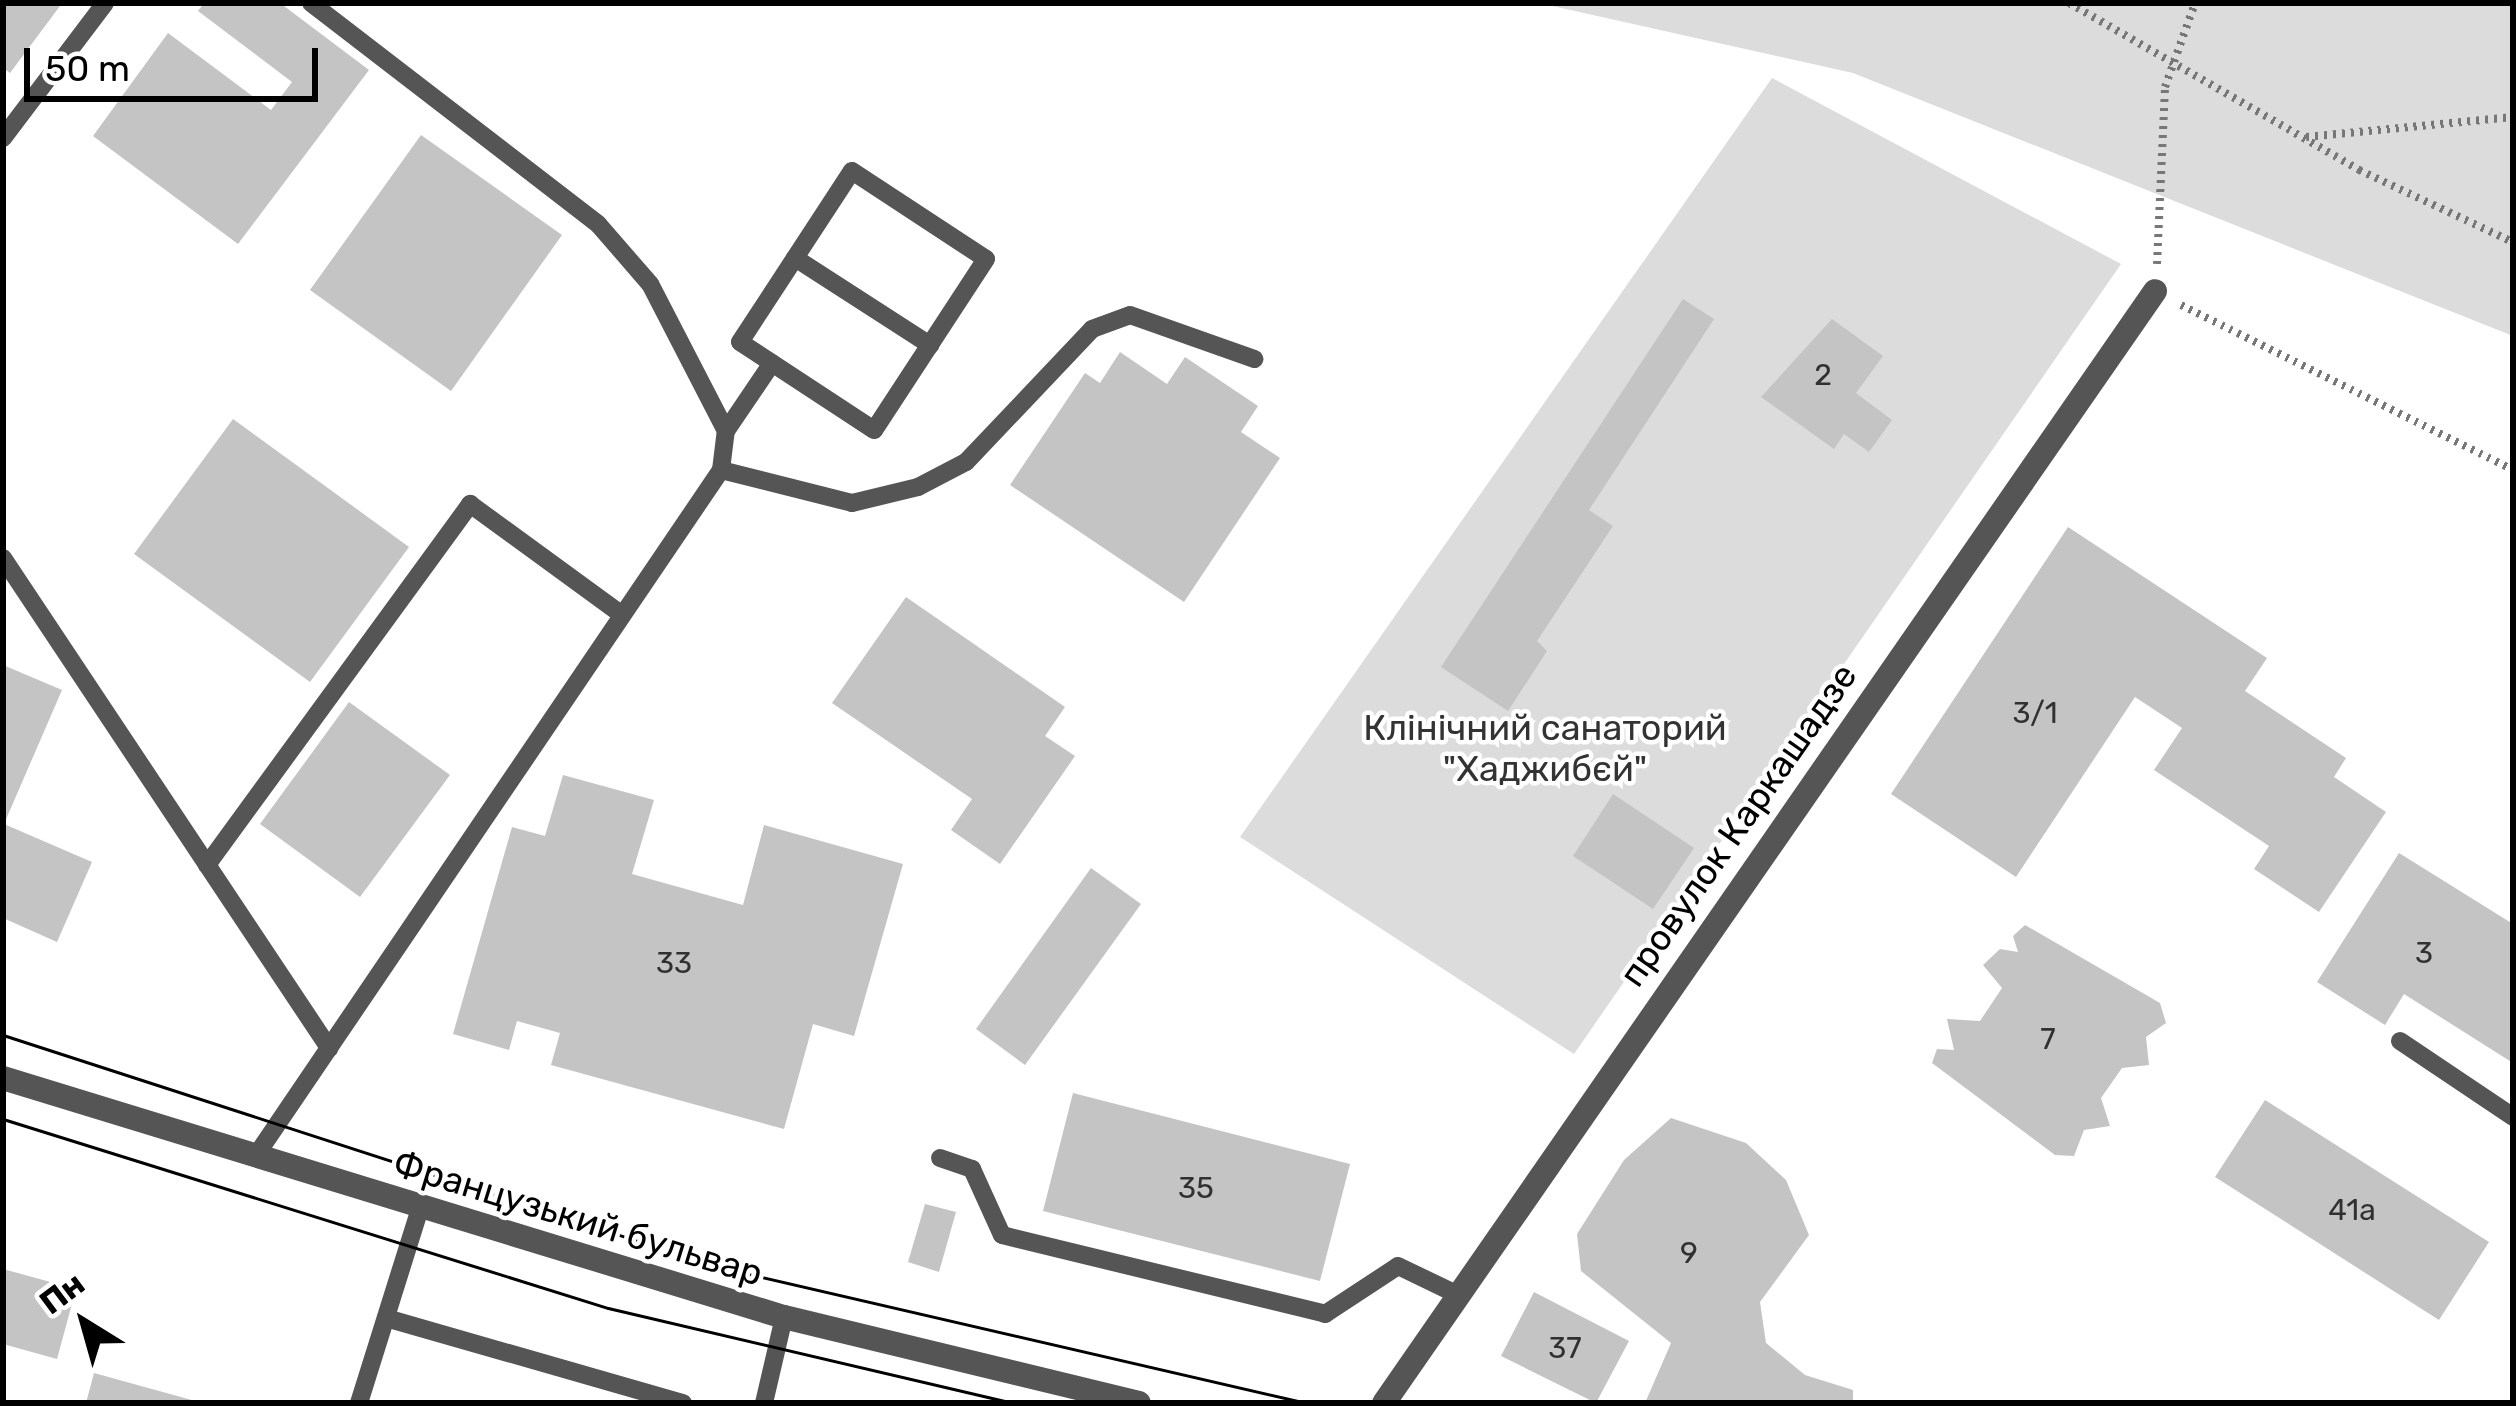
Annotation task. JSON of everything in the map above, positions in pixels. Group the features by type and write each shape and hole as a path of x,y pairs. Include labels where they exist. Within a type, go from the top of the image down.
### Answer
{"street":[{"name":"провулок Каркашадзе","path":"1384,1403 1454,1293 2155,292"},
{"name":"Французький бульвар","path":"3,1078 784,1317 1139,1403"}],"lane":[{"path":"3,138 105,3"},
{"path":"310,3 598,224 671,319 726,431"},
{"path":"852,171 986,259 930,345 874,430 740,342 852,171"},
{"path":"795,258 930,345"},
{"path":"721,470 852,503 918,488 966,462 1092,329 1130,315 1254,359"},
{"path":"255,1156 721,470 726,431 772,363"},
{"path":"207,865 470,504 622,615"},
{"path":"3,559 329,1048"},
{"path":"2400,1041 2513,1117"},
{"path":"940,1158 972,1168 1002,1234 1325,1314 1398,1266 1454,1293"},
{"path":"359,1403 420,1208"},
{"path":"764,1403 784,1317"},
{"path":"386,1318 683,1403"}],"path":[{"path":"2069,3 2303,138 2513,242"},
{"path":"2195,3 2174,64 2155,292 2513,470"},
{"path":"2303,138 2513,117"}],"green space":[{"path":"1539,3 2513,3 2513,336 1853,73"},
{"name":"Клінічний санаторий \"Хаджибєй\"","path":"1772,78 2121,264 1574,1054 1240,837"}],"building":[{"path":"3,3 60,6 10,73 3,68"},
{"path":"204,3 280,3 369,70 238,244 93,136 168,33 271,110 292,82 198,11"},
{"path":"421,135 562,235 451,391 310,290"},
{"path":"1683,299 1714,319 1589,510 1613,526 1537,641 1547,651 1508,711 1441,667"},
{"path":"1832,319 1883,356 1856,393 1892,420 1869,452 1844,434 1834,449 1761,397"},
{"path":"1120,352 1167,384 1185,357 1258,406 1241,432 1280,458 1184,602 1010,485 1085,373 1100,383"},
{"path":"233,419 409,547 310,682 134,554"},
{"path":"2068,527 2267,658 2245,691 2346,758 2334,777 2386,812 2319,912 2254,869 2269,846 2154,770 2182,728 2135,697 2016,877 1891,794"},
{"path":"906,597 1065,707 1045,736 1075,756 1000,864 951,830 972,799 832,703"},
{"path":"3,665 62,690 4,824 92,862 57,942 3,918"},
{"path":"349,702 450,775 360,897 260,824"},
{"path":"563,775 654,800 632,874 743,905 764,825 903,864 854,1036 813,1024 784,1129 551,1065 560,1033 517,1021 509,1050 453,1034 512,827 545,836"},
{"path":"1613,794 1694,848 1653,909 1573,856"},
{"path":"2399,853 2513,924 2513,1063 2404,994 2385,1025 2317,982"},
{"path":"1091,868 1141,904 1025,1065 976,1029"},
{"path":"2025,925 2160,1003 2166,1023 2146,1037 2149,1065 2122,1068 2101,1098 2110,1126 2084,1130 2074,1156 2055,1155 1932,1063 1937,1049 1954,1050 1947,1019 1980,1021 2002,988 1983,965 2000,949 2018,952 2013,936"},
{"path":"1073,1093 1350,1164 1320,1281 1043,1211"},
{"path":"2265,1100 2489,1242 2439,1320 2215,1177"},
{"path":"1671,1118 1746,1143 1786,1180 1809,1235 1760,1302 1766,1343 1805,1375 1853,1390 1853,1403 1645,1403 1671,1343 1581,1271 1577,1234 1624,1160"},
{"path":"925,1204 956,1212 939,1272 908,1262"},
{"path":"3,1269 76,1289 57,1359 3,1344"},
{"path":"1534,1292 1629,1341 1596,1403 1501,1356"},
{"path":"94,1373 199,1402 199,1403 86,1403"}],"tram line":[{"path":"3,1035 718,1267 1306,1403"},
{"path":"3,1119 608,1308 1012,1403"}]}
